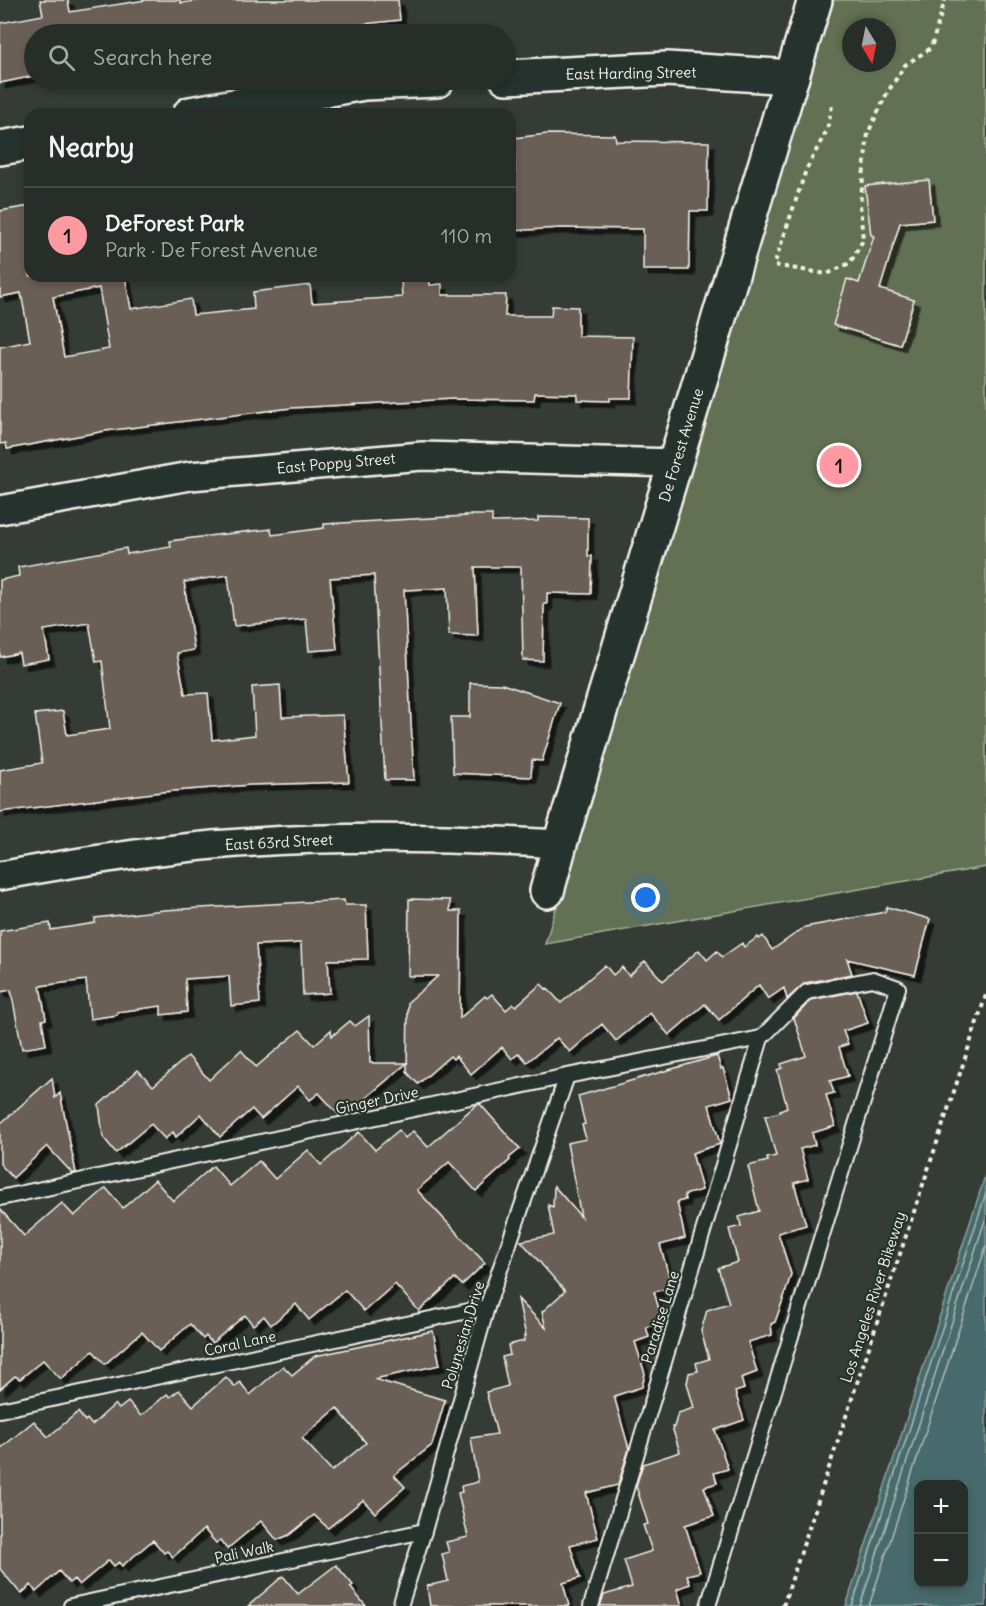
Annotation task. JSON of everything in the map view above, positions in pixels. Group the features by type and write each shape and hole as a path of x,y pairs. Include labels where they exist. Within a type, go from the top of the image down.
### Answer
{"street":[{"name":"De Forest Avenue","path":"547,891 815,0"},
{"name":"East Harding Street","path":"516,76 667,69 792,77"},
{"path":"224,108 325,90"},
{"path":"0,148 24,144"},
{"name":"East Poppy Street","path":"0,510 190,476 422,456 676,463"},
{"name":"East 63rd Street","path":"0,876 85,861 213,845 342,839 436,838 560,844"}],"lane":[{"path":"708,1606 898,988 873,979 807,992 761,1038"},
{"name":"Ginger Drive","path":"0,1198 567,1076 761,1038"},
{"name":"Paradise Lane","path":"591,1606 761,1038"},
{"name":"Polynesian Drive","path":"400,1606 424,1531 487,1307 567,1076"},
{"name":"Coral Lane","path":"0,1410 487,1307"},
{"name":"Pali Walk","path":"71,1606 424,1531"}],"path":[{"path":"832,106 826,130 806,170 774,265 827,273 850,263 862,240 860,205 868,133 887,93 905,65 931,48 945,0"},
{"name":"Los Angeles River Bikeway","path":"783,1606 986,995"}],"green space":[{"path":"834,0 986,0 986,867 545,944"}],"water":[{"path":"986,1173 986,1606 846,1606"}],"building":[{"path":"40,0 68,0 70,12 146,0 180,0 181,3 203,0 398,0 400,20 363,24 24,24 24,78 0,83 0,23 43,15"},
{"path":"547,134 615,135 616,141 709,142 708,211 690,211 689,270 643,270 643,229 560,228 516,231 516,138"},
{"path":"929,180 933,220 900,223 880,289 914,300 900,345 833,325 847,279 859,283 874,236 871,235 865,186"},
{"path":"24,207 24,282 126,282 131,309 191,299 193,315 254,309 253,292 310,285 312,303 402,297 401,282 442,284 442,295 506,295 505,316 551,316 552,306 578,307 578,336 633,337 631,398 610,398 610,401 577,400 577,394 535,393 534,400 452,399 291,408 105,431 7,449 6,443 0,444 0,347 30,341 21,293 0,297 0,211","holes":["99,288 109,349 64,357 53,297"]},
{"path":"492,515 492,522 538,521 538,517 588,518 588,556 592,556 591,594 547,593 547,604 544,604 543,661 523,660 521,567 475,567 478,636 449,635 447,588 404,590 414,780 385,780 374,575 330,578 337,649 309,651 306,619 234,626 228,575 184,582 194,650 177,653 185,694 208,693 212,740 255,735 252,687 280,685 282,717 343,715 349,782 250,785 161,792 0,812 0,770 42,763 35,714 63,711 67,735 110,729 102,661 96,662 89,623 44,630 49,659 21,664 19,653 0,657 0,580 19,576 18,567 126,548 127,554 171,547 170,541 216,535 271,529 272,535 324,528 324,524"},
{"path":"470,683 502,684 560,703 542,761 532,760 531,777 453,773 451,717 470,717"},
{"path":"409,899 450,900 450,911 461,911 460,1018 485,996 487,998 492,994 506,1010 513,1004 516,1006 541,984 561,1003 605,965 613,975 622,967 629,976 645,961 663,981 699,950 707,960 717,951 722,957 742,943 744,947 763,936 772,950 805,927 885,912 887,907 930,919 915,975 847,959 852,974 805,983 787,999 784,988 768,999 759,985 719,1020 705,1004 669,1035 650,1013 616,1041 602,1024 570,1052 557,1038 527,1062 519,1053 512,1059 502,1047 471,1074 456,1056 453,1059 450,1056 418,1084 407,1072 408,1002 438,976 408,976"},
{"path":"344,900 345,905 366,905 368,959 328,960 330,993 303,995 301,943 256,945 260,1003 231,1006 229,976 185,979 187,1012 161,1015 161,1006 117,1012 117,1015 90,1019 86,980 40,986 46,1019 42,1020 46,1045 22,1049 11,990 0,992 0,931 50,923 51,930 95,923 95,918 164,910"},
{"path":"857,991 868,1023 843,1031 848,1044 839,1047 848,1076 830,1081 834,1093 826,1095 835,1126 812,1133 815,1145 800,1149 808,1179 794,1183 806,1225 778,1233 791,1274 775,1322 771,1324 772,1335 748,1342 757,1372 741,1378 744,1389 735,1392 744,1420 715,1430 728,1469 714,1473 717,1483 704,1487 714,1516 685,1525 700,1572 687,1575 690,1584 677,1589 682,1606 600,1606 604,1595 632,1587 624,1560 652,1551 643,1525 648,1524 636,1486 643,1464 680,1452 672,1427 674,1427 678,1413 694,1408 687,1383 689,1373 698,1371 696,1363 709,1359 701,1331 707,1310 729,1303 718,1268 738,1262 729,1229 741,1226 739,1217 759,1211 748,1166 768,1161 767,1158 776,1156 765,1116 780,1112 787,1107 777,1070 782,1068 781,1064 806,1056 794,1018 811,1000"},
{"path":"369,1016 370,1063 407,1063 347,1114 340,1116 319,1093 310,1100 298,1086 261,1119 252,1109 220,1137 201,1114 176,1137 173,1132 165,1139 151,1124 116,1153 103,1137 99,1105 138,1070 153,1086 188,1056 209,1080 241,1050 256,1067 300,1030 314,1045 331,1030 332,1036 350,1021 355,1026"},
{"path":"717,1056 732,1098 709,1105 720,1144 692,1153 702,1190 684,1195 685,1200 677,1202 685,1238 660,1245 672,1287 654,1292 663,1323 646,1327 649,1337 635,1342 645,1374 642,1387 614,1396 629,1449 618,1485 586,1493 598,1538 570,1545 580,1578 563,1583 569,1606 430,1606 427,1586 448,1581 442,1554 449,1552 446,1542 468,1537 458,1493 462,1492 461,1486 478,1482 471,1438 497,1434 486,1392 508,1386 502,1357 510,1355 508,1345 524,1341 524,1336 526,1336 518,1299 546,1328 542,1312 565,1291 521,1241 554,1235 548,1205 553,1207 554,1186 581,1217 567,1143 586,1139 578,1096"},
{"path":"52,1078 55,1098 60,1093 76,1173 72,1173 47,1146 13,1178 0,1164 0,1124"},
{"path":"480,1104 520,1149 476,1191 449,1162 417,1190 485,1263 462,1285 455,1278 419,1311 395,1284 364,1311 345,1290 309,1320 296,1304 271,1325 264,1316 253,1325 245,1315 212,1343 206,1336 203,1339 190,1324 159,1351 142,1332 105,1364 93,1351 61,1379 43,1360 20,1379 15,1376 0,1389 0,1209 24,1236 62,1203 74,1216 106,1188 123,1208 155,1180 173,1201 213,1166 230,1186 259,1161 275,1179 308,1150 321,1165 359,1132 375,1150 399,1130 405,1138 413,1131 428,1147"},
{"path":"433,1331 440,1365 374,1379 445,1400 432,1445 394,1475 405,1487 375,1513 363,1500 328,1528 314,1515 289,1535 277,1540 261,1521 227,1549 220,1540 216,1543 204,1529 173,1557 167,1551 164,1553 153,1540 122,1566 119,1562 114,1566 109,1560 79,1585 74,1579 69,1583 59,1571 36,1592 31,1585 21,1594 0,1569 0,1449 34,1421 48,1437 78,1412 85,1421 87,1419 92,1425 115,1404 119,1409 128,1402 141,1416 167,1394 170,1397 179,1390 193,1406 226,1377 235,1387 240,1382 250,1395 283,1366 292,1375 315,1356","holes":["337,1408 366,1443 332,1471 302,1438"]},
{"path":"336,1565 353,1585 350,1587 366,1606 248,1606 283,1576 298,1594"}],"place":[{"name":"DeForest Park","path":"839,465"}]}
